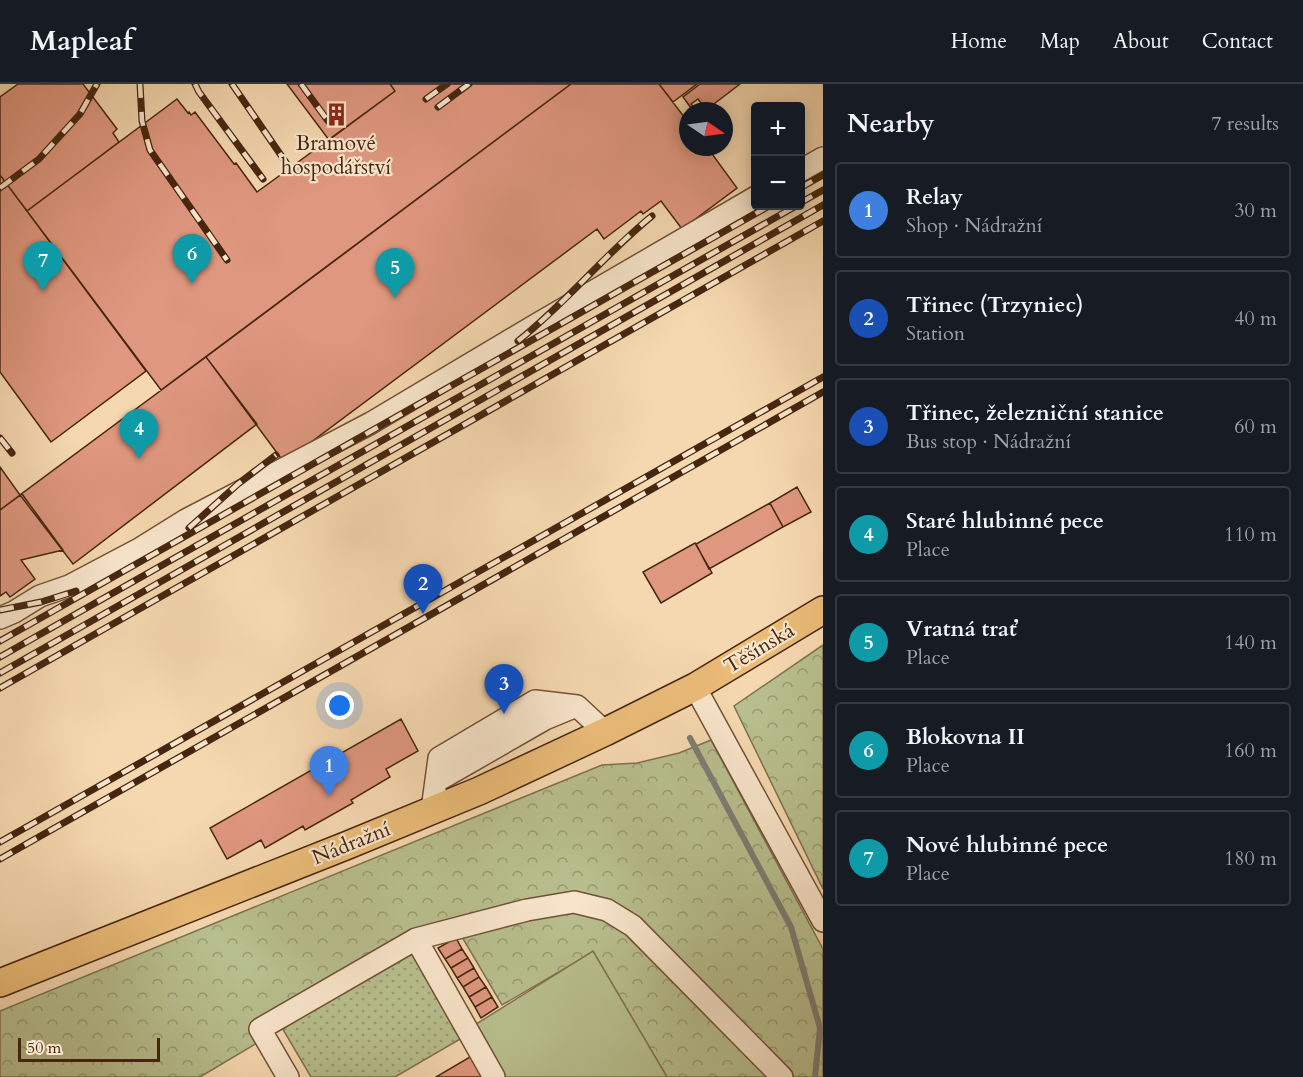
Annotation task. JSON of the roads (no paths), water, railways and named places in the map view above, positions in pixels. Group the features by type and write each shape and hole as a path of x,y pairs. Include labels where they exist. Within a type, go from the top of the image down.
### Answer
{"main road":[{"name":"Těšínská","path":"695,687 823,610"},
{"name":"Nádražní","path":"0,983 479,791 695,687"}],"street":[{"path":"805,169 823,158"},
{"path":"0,618 40,596 69,586 141,548 186,520 371,423 751,200"},
{"path":"695,687 823,921"},
{"path":"432,810 440,758 535,701 577,706 605,732"},
{"path":"288,1077 260,1029 416,939 527,910 574,902 607,910 633,926 782,1077"},
{"path":"416,939 494,1077"}],"waterway":[{"path":"690,738 791,927 820,1028 815,1077"}],"railway":[{"path":"0,188 39,159 80,114 97,84"},
{"path":"140,84 142,121 150,150 227,260"},
{"path":"195,84 263,179"},
{"path":"232,84 287,164"},
{"path":"301,84 328,121"},
{"path":"426,99 447,84"},
{"path":"438,107 469,84"},
{"path":"805,185 823,175"},
{"path":"805,200 823,190"},
{"path":"0,673 823,205"},
{"path":"0,641 762,210"},
{"path":"0,657 789,210"},
{"path":"518,341 652,216"},
{"path":"0,688 823,221"},
{"path":"0,842 823,377"},
{"path":"0,859 823,392"},
{"path":"0,438 12,453"},
{"path":"189,528 238,484 276,455"},
{"path":"0,610 41,602 76,591"}],"place":[{"name":"Bramové hospodářství","path":"336,115"},
{"name":"Blokovna II","path":"192,284"},
{"name":"Nové hlubinné pece","path":"43,291"},
{"name":"Vratná trať","path":"395,298"},
{"name":"Staré hlubinné pece","path":"139,459"},
{"name":"Třinec (Trzyniec)","path":"423,614"},
{"name":"Třinec, železniční stanice","path":"504,714"},
{"name":"Relay","path":"329,796"}]}
